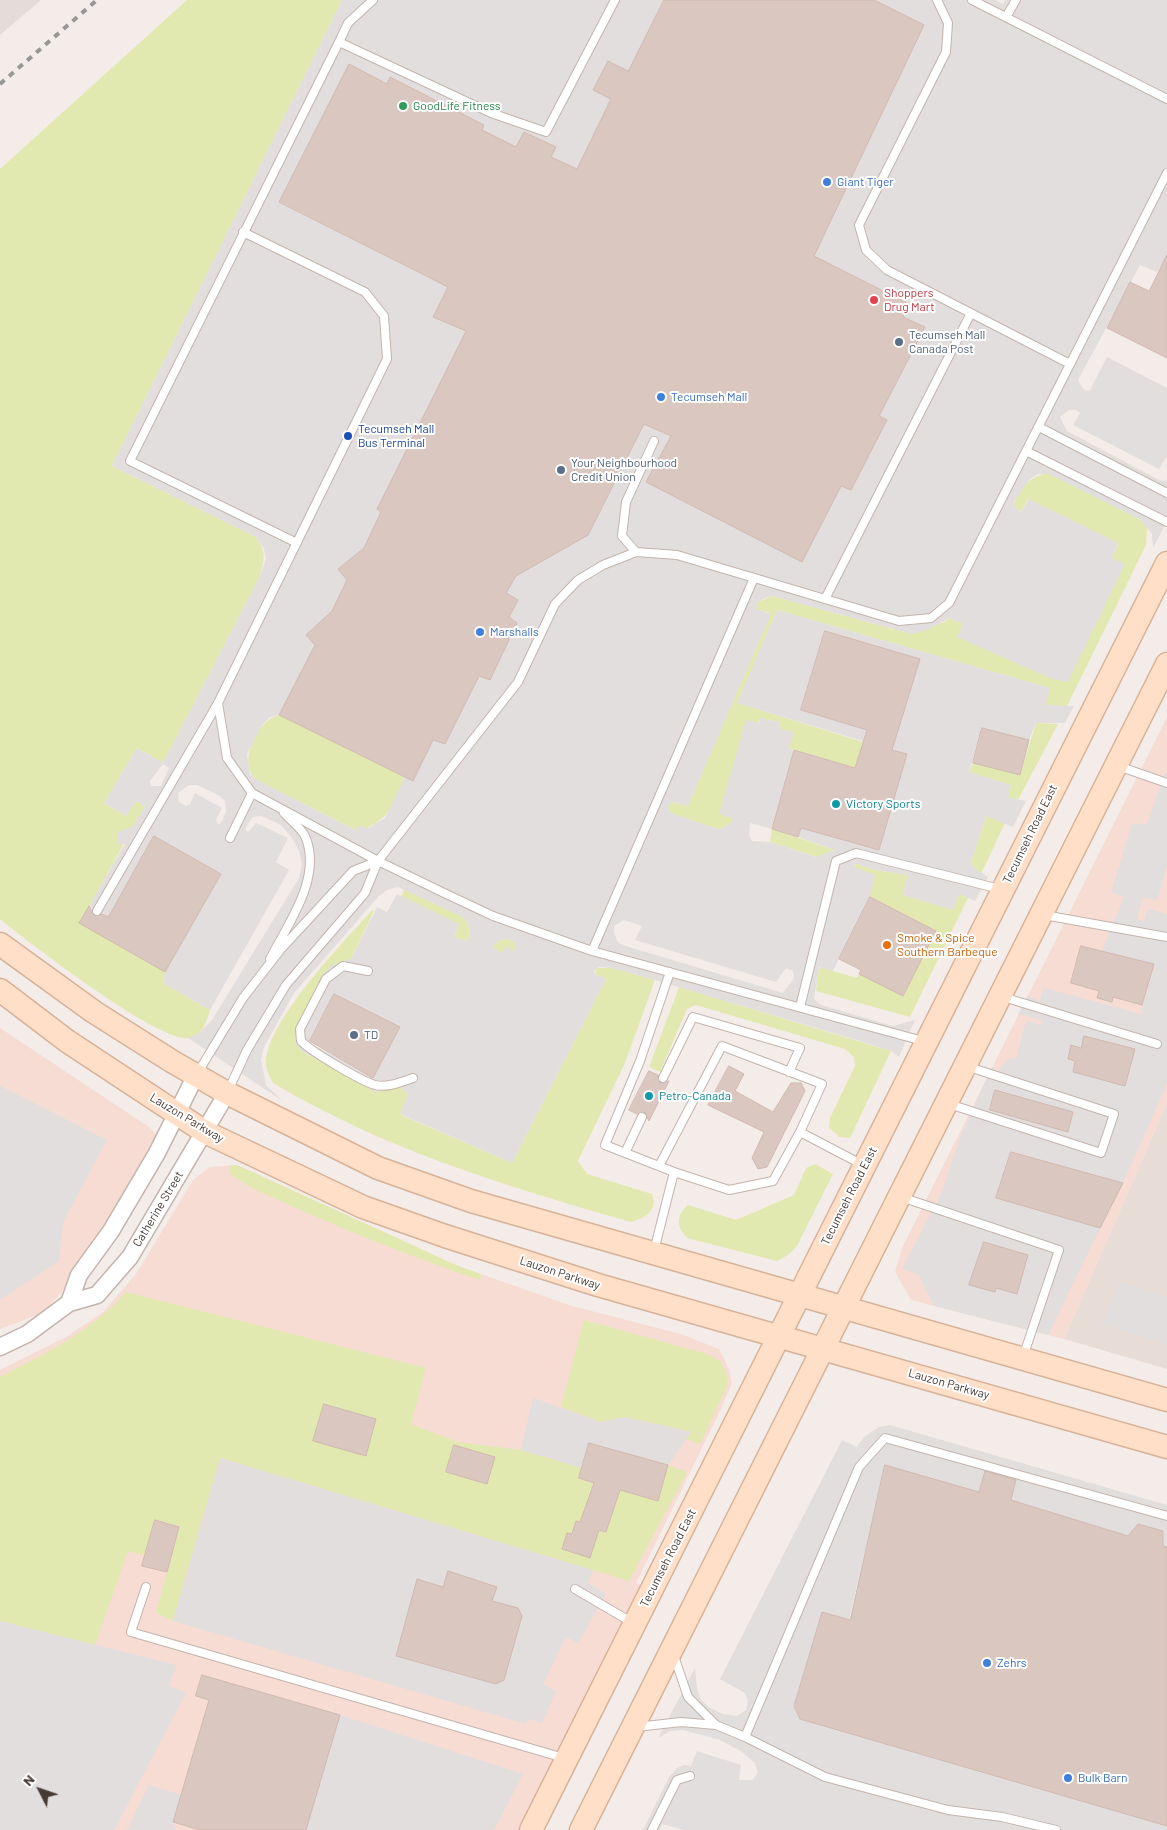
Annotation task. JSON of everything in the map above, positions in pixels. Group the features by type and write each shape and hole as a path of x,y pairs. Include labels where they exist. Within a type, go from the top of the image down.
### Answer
{"main road":[{"name":"Tecumseh Road East","path":"532,1830 1167,562"},
{"path":"581,1830 825,1348 1116,765 1165,675"},
{"path":"0,944 94,1012 196,1075 227,1093 378,1168 471,1200 1167,1400"},
{"name":"Lauzon Parkway","path":"0,990 67,1041 205,1132 363,1207 436,1233 598,1285 1167,1446"}],"street":[{"path":"69,1304 79,1275 111,1231 158,1153 196,1075"},
{"name":"Catherine Street","path":"0,1348 27,1334 69,1304 98,1295 130,1257 227,1093"}],"lane":[{"path":"297,543 130,461 348,23 373,0"},
{"path":"339,42 491,113 546,132 615,0"},
{"path":"937,0 948,23 946,52 859,225 866,250 887,270 1070,364"},
{"path":"972,0 1167,100"},
{"path":"1006,17 1016,0"},
{"path":"227,1093 248,1050 286,985 365,894 378,861 518,682 555,604 578,580 603,565 636,552 677,555 899,621 931,618 950,603 1167,173"},
{"path":"97,911 218,703 387,359 384,316 365,292 243,232"},
{"path":"824,599 971,313"},
{"path":"1039,427 1167,493"},
{"path":"636,552 622,536 626,502 654,441"},
{"path":"1026,451 1167,522"},
{"path":"592,951 754,578"},
{"path":"218,703 227,758 252,793 378,861 493,916 592,951 927,1042"},
{"path":"1116,765 1167,783"},
{"path":"230,838 252,793"},
{"path":"261,976 300,901 311,865 304,836 281,809"},
{"path":"800,1007 836,861 856,853 1003,890"},
{"path":"196,1075 244,998 261,976 353,871 378,861"},
{"path":"1042,915 1167,937"},
{"path":"368,971 343,966 326,979 300,1029 301,1041 310,1050 375,1085 395,1085 413,1078"},
{"path":"660,1166 722,1046 822,1084 800,1132 774,1181 728,1190 674,1172 605,1145 640,1061 670,972"},
{"path":"1001,996 1157,1044"},
{"path":"663,1078 693,1017 800,1048 789,1072"},
{"path":"948,1103 1102,1152 1114,1114 966,1066"},
{"path":"626,1153 642,1117"},
{"path":"800,1132 865,1165"},
{"path":"653,1253 674,1172"},
{"path":"900,1197 1059,1250 1022,1359"},
{"path":"745,1736 859,1466 885,1438 1167,1516"},
{"path":"146,1587 131,1632 567,1758"},
{"path":"575,1589 634,1624"},
{"path":"672,1651 688,1697 716,1726"},
{"path":"634,1727 681,1722 716,1726 745,1736 825,1777 948,1810 1002,1817 1056,1830"},
{"path":"652,1830 677,1780 690,1776"}],"shaded area":[{"path":"0,0 41,0 0,35"},
{"path":"342,0 663,0 628,71 608,61 593,90 611,99 577,169 551,157 555,147 524,132 493,194 482,130 484,125 391,77 387,84 349,65 279,202 431,279 458,266 433,317 466,331 377,509 381,512 364,548 338,569 347,580 332,611 306,635 315,645 279,715 270,717 262,725 247,754 250,774 255,779 357,831 358,826 369,828 385,818 405,777 413,781 433,740 445,744 479,676 490,680 517,623 509,617 518,600 506,593 516,576 588,535 644,424 671,436 647,482 802,562 841,486 851,490 887,420 879,416 925,327 903,317 909,303 825,262 784,275 824,236 924,25 874,0 995,0 1003,4 1005,0 1167,0 1167,258 1157,272 1140,265 1078,380 1086,391 1090,390 1107,357 1167,388 1167,456 1159,469 1073,425 1080,413 1076,410 1069,410 1060,417 1067,431 1159,480 1167,481 1167,521 1153,548 1152,534 1139,519 1049,474 1038,474 1029,480 1014,501 1014,506 1021,512 1029,499 1118,543 1112,558 1125,564 1068,682 1052,679 957,637 963,624 949,618 927,630 912,634 772,596 765,598 758,602 756,609 771,614 688,806 673,802 670,803 668,809 671,813 717,829 723,828 732,822 732,818 719,814 746,720 759,723 760,718 780,722 779,728 794,733 789,748 794,750 772,829 750,823 749,835 752,841 770,842 816,857 835,850 798,837 801,828 879,850 906,754 737,703 777,610 1050,688 1046,705 1074,706 1065,723 1036,723 1029,740 982,728 969,772 1011,785 1008,797 1026,801 1013,827 986,816 971,862 973,867 988,877 975,901 959,894 953,910 903,895 908,875 854,865 854,867 875,875 870,897 833,971 819,967 814,999 821,1005 893,1026 915,1020 899,1057 891,1051 860,1041 655,980 612,968 599,967 594,971 595,974 606,979 512,1163 400,1114 408,1094 401,1087 375,1092 302,1051 296,1044 296,1027 324,973 332,965 351,959 377,907 387,912 397,894 459,924 454,937 466,941 470,936 468,924 463,917 398,887 389,889 379,896 294,993 264,1047 261,1060 266,1085 283,1101 188,1038 199,1033 212,1020 299,878 302,864 299,851 292,838 281,825 261,816 253,817 247,825 245,830 248,832 256,823 288,838 276,862 289,870 210,1010 164,984 165,972 221,874 154,836 108,917 89,906 125,844 118,844 117,832 132,827 145,806 136,801 126,816 104,803 137,748 163,763 260,576 266,559 264,549 256,537 112,466","holes":["825,631 919,659 895,739 802,710","163,764 169,768 161,786 151,786 150,781","189,785 197,785 220,796 225,801 226,812 221,823 218,825 216,820 222,808 195,793 190,804 186,806 179,802 178,793","624,920 642,926 635,940 776,982 786,968 793,971 794,978 783,993 629,947 618,943 614,933 614,926","510,939 516,945 515,951 506,946 502,953 492,947 500,940","334,994 399,1027 374,1076 309,1043"]},
{"path":"1167,717 1167,1103 1064,1339 911,1300 895,1272 902,1248"},
{"path":"1165,773 1167,773 1167,866 1157,900 1143,898 1137,919 1144,922 1148,909 1167,914 1167,1084 1123,1183 1011,1151 997,1198 1100,1228 1048,1335 934,1306 918,1274 902,1269 943,1190 960,1137 992,1067 998,1071 1010,1058 1016,1059 1026,1021 1041,1025 1042,1020 1018,1014 1027,996 1040,1001 1044,988 1141,1014 1154,964 1102,951 1124,897 1111,892 1132,824 1147,824"},
{"path":"0,1028 149,1127 161,1140 80,1273 42,1313 0,1329"},
{"path":"0,1086 107,1140 63,1222 59,1261 0,1300"},
{"path":"1167,1103 1167,1369 1064,1339"},
{"path":"237,1165 458,1266 572,1306 681,1334 719,1349 729,1369 732,1383 720,1411 636,1583 661,1591 529,1830 0,1830 0,1370 66,1337 103,1312 136,1274 193,1180 210,1167"},
{"path":"1120,1282 1167,1296 1167,1344 1102,1325"},
{"path":"533,1398 601,1422 625,1417 691,1432 668,1465 589,1443 582,1468 521,1450"},
{"path":"890,1425 1167,1505 1167,1547 1163,1546 1162,1531 1138,1524 1128,1536 1011,1500 1016,1480 985,1471 979,1492 885,1466 849,1620 822,1613 794,1706 800,1719 1167,1826 1167,1830 684,1830 662,1824 660,1830 643,1830 669,1777 677,1768 684,1765 691,1766 697,1751 741,1765 739,1780 752,1780 758,1773 755,1763 742,1752 720,1740 683,1730 670,1731 658,1738 695,1668 697,1688 701,1700 710,1708 723,1714 737,1716 746,1710 748,1701 745,1693 720,1679 842,1440 857,1447 864,1437 879,1427"},
{"path":"220,1458 593,1570 588,1583 606,1594 578,1643 566,1637 543,1684 556,1691 542,1723 528,1719 526,1724 173,1621"},
{"path":"0,1621 176,1665 169,1686 186,1693 114,1830 0,1830"},
{"path":"340,1715 523,1774 494,1830 306,1830"},
{"path":"149,1785 181,1795 173,1822 176,1830 127,1830"}],"green space":[{"path":"187,0 342,0 112,466 256,537 262,547 264,556 260,576 163,763 137,748 104,803 126,816 136,801 145,806 80,923 165,972 164,984 210,1010 201,1031 189,1038 174,1036 124,1009 64,968 0,919 0,169"},
{"path":"1049,473 1139,519 1147,527 1146,545 1067,706 1045,705 1050,688 777,610 738,703 863,742 855,768 789,748 779,728 780,722 760,718 719,813 733,818 732,822 723,828 717,829 671,813 668,809 670,803 688,806 770,613 755,609 758,602 772,596 912,634 944,622 949,618 963,624 958,637 1112,558 1118,544 1028,499 1021,512 1014,506 1018,494 1026,484 1037,476"},
{"path":"279,715 405,777 393,804 383,818 357,831 255,779 250,771 248,762 252,742 263,725"},
{"path":"1036,723 1058,724 1018,800 1008,797 1011,785 969,772 973,763 1020,775"},
{"path":"986,816 1005,823 981,874 973,867 971,862"},
{"path":"772,829 835,850 817,857 770,842"},
{"path":"856,864 876,870 908,875 903,895 953,910 959,894 968,898 910,1017 816,991 819,967 857,978 859,974 903,996 936,931 870,897 853,867"},
{"path":"404,889 463,917 468,924 470,936 466,941 454,937 459,925 401,897"},
{"path":"372,910 374,911 351,959 340,962 296,1044 302,1051 375,1092 401,1087 408,1094 401,1115 512,1163 606,979 595,974 596,968 612,968 655,980 625,1063 578,1161 587,1174 652,1194 652,1209 646,1216 631,1222 539,1195 447,1164 358,1128 273,1083 266,1065 269,1048 278,1028 291,1006 308,984"},
{"path":"510,939 516,945 516,951 502,953 492,947 500,940"},
{"path":"679,987 891,1051 850,1138 840,1137 829,1128 830,1118 855,1066 854,1057 845,1049 696,1005 687,1009 660,1072 649,1067"},
{"path":"815,1164 833,1174 797,1246 788,1255 777,1261 687,1238 683,1234 679,1221 681,1213 688,1205 736,1220 794,1195 806,1168"},
{"path":"231,1165 237,1165 458,1266 481,1274 480,1280 386,1246 260,1192 229,1173"},
{"path":"126,1292 426,1368 411,1424 457,1442 521,1450 582,1468 579,1479 657,1501 668,1465 687,1472 629,1581 220,1458 173,1621 156,1613 179,1527 155,1520 145,1556 128,1551 95,1645 0,1621 0,1377 51,1350 83,1330 98,1319"},
{"path":"584,1320 707,1354 720,1361 726,1372 728,1384 700,1444 686,1439 691,1432 625,1417 601,1422 561,1407"}],"building":[{"name":"Tecumseh Mall","path":"664,0 874,0 924,25 814,256 909,304 903,317 925,327 879,416 887,420 851,490 841,486 802,562 646,482 671,436 644,424 588,535 516,576 506,593 518,600 509,617 517,623 490,680 479,676 445,744 433,740 413,781 279,715 315,645 306,635 332,611 347,580 338,569 364,548 381,512 377,509 466,331 433,317 448,287 279,202 349,64 387,84 390,77 484,125 482,130 516,147 524,132 556,147 551,157 577,169 611,99 593,90 608,61 628,71"},
{"path":"1167,255 1167,358 1107,328 1130,282 1149,291"},
{"path":"825,631 920,659 892,750 907,754 879,850 801,828 798,837 772,829 794,750 855,768 867,730 801,710"},
{"path":"982,728 1029,740 1020,775 973,763"},
{"path":"154,836 221,874 165,972 79,923 89,906 95,916 102,914 108,917"},
{"name":"Smoke & Spice Southern Barbeque","path":"870,897 936,931 903,996 859,974 861,970 839,959"},
{"path":"1081,946 1154,964 1142,1005 1113,997 1112,1002 1097,998 1099,991 1071,983"},
{"name":"TD","path":"334,994 400,1027 373,1078 310,1041"},
{"path":"1084,1036 1135,1049 1125,1086 1073,1072 1075,1061 1068,1059 1071,1045 1081,1048"},
{"path":"729,1066 744,1074 735,1091 773,1112 791,1083 801,1083 805,1091 767,1167 758,1169 752,1158 764,1132 708,1105"},
{"name":"Petro-Canada","path":"649,1071 658,1075 660,1083 669,1081 649,1121 645,1112 637,1114 629,1110"},
{"path":"995,1090 1073,1112 1068,1132 990,1110"},
{"path":"1011,1152 1123,1183 1100,1228 996,1198"},
{"path":"984,1242 1028,1255 1017,1294 996,1288 995,1292 969,1285"},
{"path":"324,1404 376,1419 366,1456 313,1441"},
{"path":"589,1443 668,1465 658,1501 620,1490 606,1532 599,1530 590,1558 562,1549 567,1533 572,1534 576,1521 580,1522 594,1483 579,1478"},
{"path":"454,1445 495,1457 487,1484 446,1472"},
{"name":"Zehrs","path":"885,1465 979,1492 985,1471 1016,1480 1011,1500 1128,1536 1138,1524 1163,1531 1163,1546 1167,1547 1167,1826 800,1719 794,1706 822,1612 850,1620"},
{"path":"155,1520 179,1527 167,1572 142,1566"},
{"path":"448,1571 497,1587 492,1601 518,1608 522,1616 504,1680 496,1684 396,1656 417,1579 443,1587"},
{"path":"202,1675 340,1715 306,1830 200,1830 173,1822 209,1700 196,1696"}],"railway":[{"path":"0,84 97,0"}],"place":[{"name":"GoodLife Fitness","path":"403,106"},
{"name":"Giant Tiger","path":"827,182"},
{"name":"Shoppers Drug Mart","path":"874,300"},
{"name":"Tecumseh Mall Canada Post","path":"899,342"},
{"name":"Tecumseh Mall","path":"661,397"},
{"name":"Tecumseh Mall Bus Terminal","path":"348,436"},
{"name":"Your Neighbourhood Credit Union","path":"561,470"},
{"name":"Marshalls","path":"480,632"},
{"name":"Victory Sports","path":"836,804"},
{"name":"Smoke & Spice Southern Barbeque","path":"887,945"},
{"name":"TD","path":"354,1035"},
{"name":"Petro-Canada","path":"649,1096"},
{"name":"Zehrs","path":"987,1663"},
{"name":"Bulk Barn","path":"1068,1778"}]}
